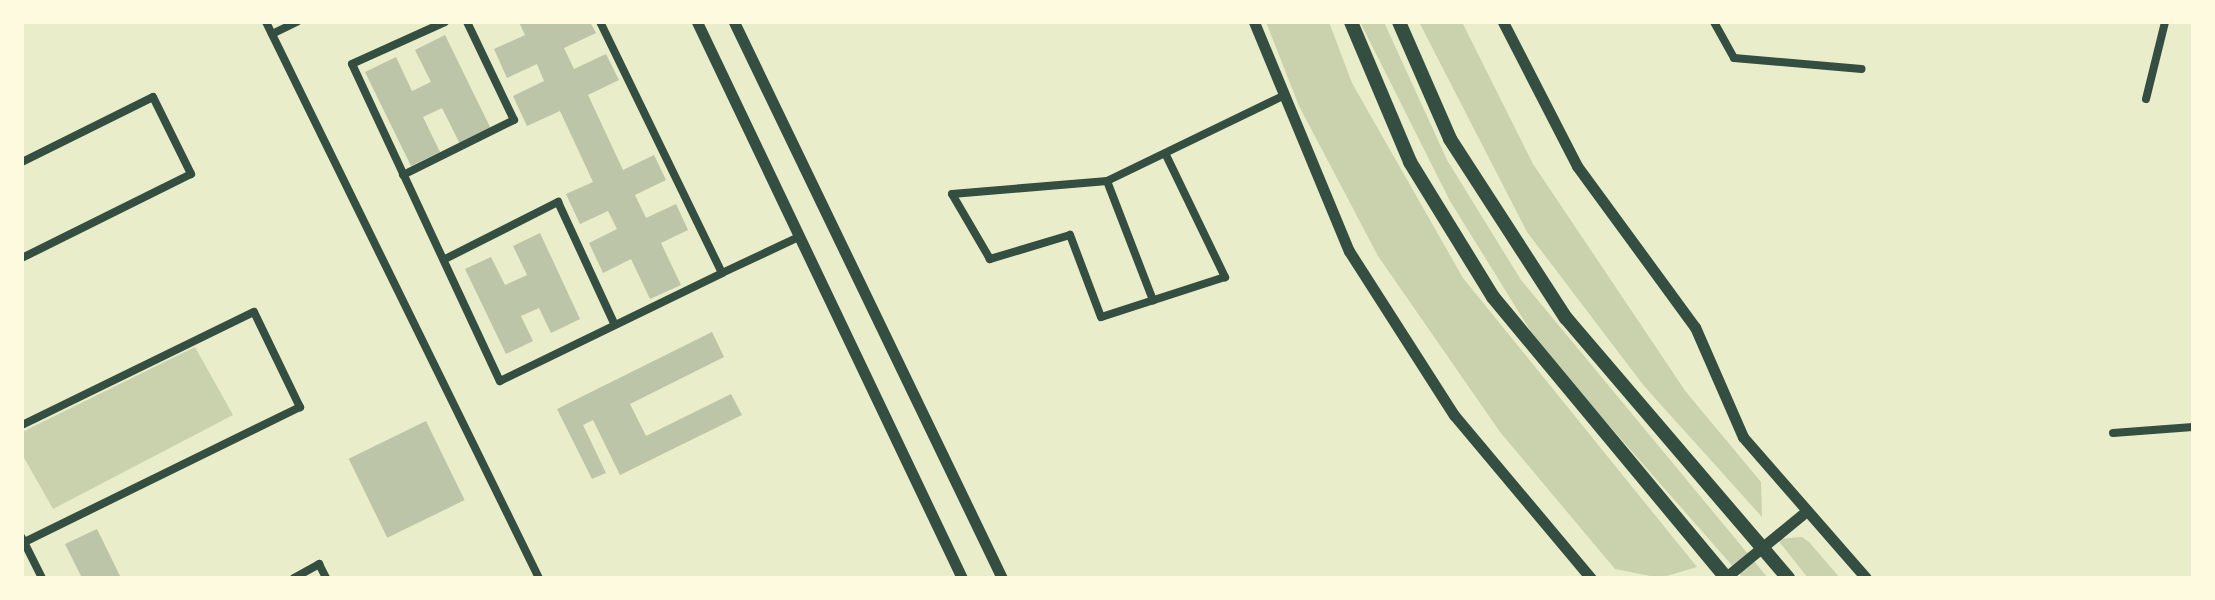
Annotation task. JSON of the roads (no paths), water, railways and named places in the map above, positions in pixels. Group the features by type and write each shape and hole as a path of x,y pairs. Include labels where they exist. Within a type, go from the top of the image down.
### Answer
{"highway":[{"path":"1351,22 1410,162 1493,297 1725,578"},
{"path":"1399,22 1450,139 1494,213 1566,318 1783,573"}],"street":[{"path":"266,22 539,578"},
{"path":"272,34 297,22"},
{"path":"445,22 352,64 500,381 614,323 799,237"},
{"path":"403,175 514,120 467,22"},
{"path":"600,22 722,273"},
{"path":"697,22 962,578"},
{"path":"734,22 1002,578"},
{"path":"1254,22 1281,97 1349,251 1446,403 1591,578"},
{"path":"1503,22 1577,166 1695,327 1743,437 1804,513 1866,578"},
{"path":"1714,22 1734,58 1862,69"},
{"path":"2146,99 2165,22"},
{"path":"22,162 153,97 191,174 22,258"},
{"path":"1166,155 1225,277 1101,317 1070,235 990,259 952,194 1107,181 1281,97"},
{"path":"1107,181 1153,300"},
{"path":"445,259 558,202 614,323"},
{"path":"22,425 254,312 300,407 23,539 42,578"},
{"path":"2113,433 2193,427"},
{"path":"1725,578 1804,513"},
{"path":"294,578 319,564 326,578"}]}
